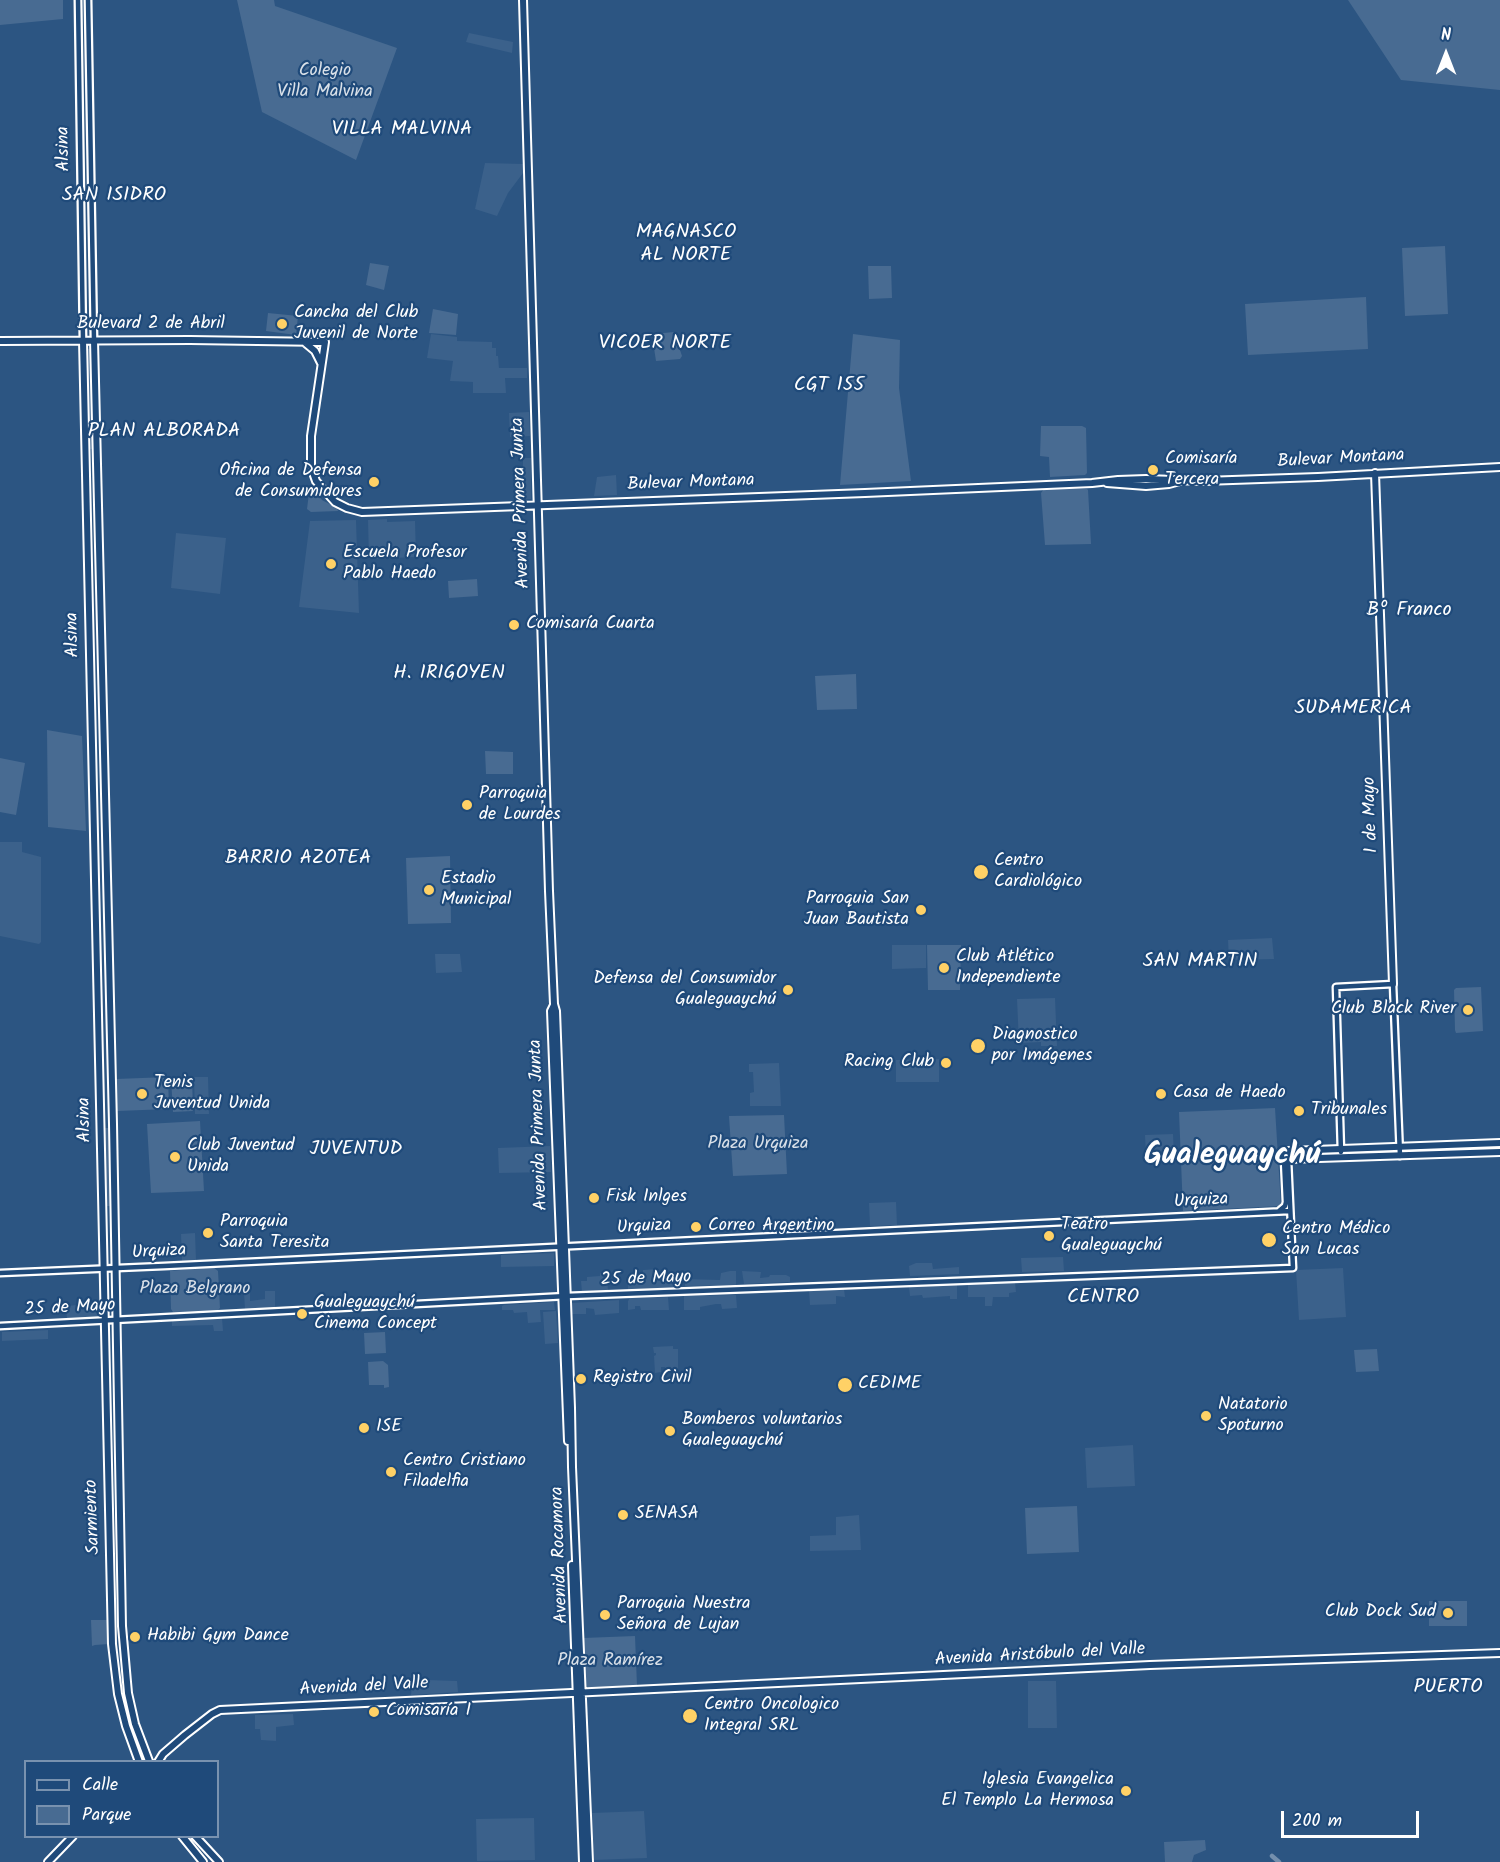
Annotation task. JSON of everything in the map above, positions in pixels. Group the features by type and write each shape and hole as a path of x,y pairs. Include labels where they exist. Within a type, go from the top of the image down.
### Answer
{"main road":[{"name":"Avenida Primera Junta","path":"523,0 554,1004 551,1011 562,1246"},
{"name":"Bulevard 2 de Abril","path":"0,340 302,341 314,347"},
{"name":"Alsina","path":"83,340 104,1269"},
{"name":"Alsina","path":"94,340 115,1268"},
{"path":"325,342 324,350 322,364 314,347 325,342"},
{"name":"Bulevar Montana","path":"322,364 311,436 310,459 316,481 325,492 340,505 362,512 865,493 1161,478 1183,481 1318,477 1500,467"},
{"name":"1 de Mayo","path":"1374,473 1393,984"},
{"path":"1287,1160 1291,1155 1288,1151 1500,1143"},
{"path":"1287,1160 1500,1152"},
{"name":"Avenida Rocamora","path":"562,1246 583,1862"},
{"name":"Sarmiento","path":"115,1268 124,1653 128,1693 135,1724 148,1760"},
{"name":"Sarmiento","path":"104,1269 113,1661 126,1726 139,1760"},
{"name":"Avenida Aristóbulo del Valle","path":"579,1693 1150,1665 1500,1653"},
{"name":"Avenida Rocamora","path":"579,1693 589,1862"},
{"name":"Avenida del Valle","path":"163,1754 220,1710 579,1693"},
{"path":"150,1760 163,1754"},
{"path":"159,1760 163,1754"},
{"path":"48,1862 71,1838"},
{"path":"184,1838 203,1862"},
{"path":"197,1838 219,1862"}],"street":[{"name":"Alsina","path":"78,0 83,340"},
{"name":"Alsina","path":"88,0 94,340"},
{"path":"1341,1158 1336,987 1393,984"},
{"name":"1 de Mayo","path":"1393,984 1400,1156"},
{"path":"1287,1160 1289,1211"},
{"path":"1278,1212 1286,1202 1287,1160"},
{"name":"Urquiza","path":"0,1272 104,1269 1289,1211"},
{"name":"25 de Mayo","path":"0,1326 564,1296 1293,1268 1289,1211"}],"shaded area":[{"path":"469,33 513,42 512,53 466,42"},
{"path":"485,163 523,164 523,173 508,193 497,216 475,209"},
{"path":"431,334 457,337 457,341 492,342 492,348 496,348 499,368 527,368 527,378 505,378 506,393 473,393 473,382 450,381 453,361 427,358"},
{"path":"529,412 530,436 510,437 509,413"},
{"path":"523,458 531,458 531,499 516,500 516,488 523,487"},
{"path":"616,475 617,495 594,496 597,477"},
{"path":"387,519 387,522 415,521 416,557 369,559 368,520"},
{"name":"Escuela Profesor Pablo Haedo","path":"356,520 359,613 299,607 310,521"},
{"path":"176,533 226,538 220,594 171,588"},
{"path":"0,842 22,842 22,852 41,857 41,942 39,944 0,936"},
{"path":"1272,938 1274,959 1229,960 1228,940"},
{"path":"892,945 926,945 926,968 892,969"},
{"path":"435,954 460,954 462,972 436,973"},
{"path":"1055,998 1057,1046 1041,1046 1041,1042 1019,1043 1017,999"},
{"name":"Racing Club","path":"939,1059 939,1082 896,1082 896,1060"},
{"path":"779,1063 781,1106 750,1106 750,1093 754,1092 753,1072 749,1072 749,1064"},
{"path":"194,1077 208,1077 209,1114 195,1114"},
{"path":"1173,1134 1174,1155 1146,1156 1145,1135"},
{"path":"550,1146 551,1172 499,1173 498,1148"},
{"path":"896,1202 897,1225 870,1226 869,1203"},
{"path":"195,1233 196,1260 182,1261 181,1234"},
{"path":"554,1253 554,1266 501,1267 501,1255"},
{"path":"1063,1257 1064,1271 1022,1272 1021,1258"},
{"path":"916,1263 932,1263 933,1269 959,1267 959,1274 910,1276 909,1266"},
{"path":"1343,1268 1346,1317 1299,1320 1296,1270"},
{"path":"658,1269 658,1277 663,1277 663,1274 671,1275 675,1288 628,1290 628,1277 643,1277 643,1270"},
{"path":"736,1271 736,1285 685,1286 685,1279 720,1280 721,1273"},
{"path":"742,1271 761,1272 760,1278 770,1275 786,1275 790,1277 790,1282 744,1284"},
{"path":"600,1273 607,1273 608,1291 582,1292 581,1281 587,1281 587,1277 600,1276"},
{"path":"1015,1282 1016,1292 1009,1293 1009,1297 993,1297 992,1306 985,1306 985,1297 968,1297 968,1285"},
{"path":"957,1285 957,1299 950,1299 950,1296 923,1298 922,1295 910,1296 909,1287"},
{"path":"844,1289 845,1297 836,1296 836,1304 810,1305 809,1291"},
{"path":"250,1291 250,1301 265,1299 265,1291 275,1291 275,1309 245,1310 244,1292"},
{"path":"736,1295 737,1308 722,1309 721,1304 716,1304 700,1307 700,1310 684,1310 684,1296"},
{"path":"668,1297 669,1310 641,1310 640,1306 635,1306 635,1309 628,1310 630,1298"},
{"path":"619,1300 619,1313 595,1315 594,1309 586,1308 586,1314 571,1314 571,1303"},
{"path":"554,1302 555,1310 540,1310 541,1322 528,1323 527,1312 514,1313 513,1310 502,1310 504,1305"},
{"path":"100,1303 100,1318 67,1320 66,1306"},
{"path":"556,1311 558,1343 545,1344 543,1312"},
{"path":"222,1318 223,1331 214,1331 213,1325 172,1326 172,1319"},
{"path":"48,1330 48,1339 2,1341 2,1332"},
{"path":"673,1346 673,1349 678,1349 678,1369 661,1367 661,1372 655,1373 654,1356 656,1353 653,1347"},
{"path":"1133,1445 1135,1486 1087,1488 1085,1448"},
{"path":"859,1515 861,1550 810,1551 810,1536 836,1535 836,1517"},
{"path":"427,1680 457,1681 458,1692 411,1695 412,1683"},
{"path":"1028,1681 1056,1681 1057,1728 1028,1728"},
{"path":"293,1714 294,1725 276,1727 276,1741 261,1740 260,1729 255,1729 255,1715"},
{"path":"644,1811 647,1858 594,1860 592,1813"},
{"path":"534,1818 535,1860 477,1861 476,1819"}],"green space":[{"path":"0,0 63,0 63,19 0,25"},
{"name":"Colegio Villa Malvina","path":"237,0 274,0 275,6 397,48 356,160 262,112"},
{"path":"1348,0 1500,0 1500,90 1401,80"},
{"path":"1445,246 1448,314 1405,316 1402,248"},
{"path":"370,263 389,266 384,290 366,285"},
{"path":"868,266 891,266 892,298 869,299"},
{"path":"1366,297 1368,349 1248,355 1245,304"},
{"path":"433,309 458,314 456,335 429,333"},
{"name":"Cancha del Club Juvenil de Norte","path":"268,313 298,316 296,335 266,331"},
{"path":"674,332 682,356 680,359 656,361 652,335"},
{"path":"853,334 900,340 899,388 911,481 840,485"},
{"path":"86,349 91,349 94,449 88,449"},
{"path":"1041,426 1082,426 1086,428 1087,473 1085,475 1050,477 1049,457 1040,456"},
{"path":"310,485 322,500 337,508 338,511 311,512 307,509"},
{"path":"1044,489 1087,489 1091,544 1045,545 1041,493"},
{"path":"477,579 478,596 449,598 448,581"},
{"path":"856,674 857,709 817,710 815,676"},
{"path":"47,730 82,736 86,831 48,827"},
{"path":"485,751 513,752 513,774 486,774"},
{"path":"0,758 25,763 16,815 0,812"},
{"name":"Estadio Municipal","path":"450,856 451,923 408,924 406,858"},
{"name":"Club Atlético Independiente","path":"927,945 961,945 960,990 928,990"},
{"name":"Club Black River","path":"1481,987 1483,1031 1456,1033 1454,990"},
{"name":"Tenis Juventud Unida","path":"168,1077 169,1109 117,1111 116,1079"},
{"path":"192,1077 193,1111 173,1112 171,1078"},
{"path":"1275,1108 1281,1206 1183,1211 1179,1112"},
{"name":"Plaza Urquiza","path":"784,1115 787,1174 733,1176 729,1116"},
{"name":"Club Juventud Unida","path":"200,1121 204,1191 151,1193 147,1124"},
{"path":"104,1128 110,1128 112,1206 106,1206"},
{"name":"Plaza Belgrano","path":"213,1267 218,1271 220,1308 217,1311 173,1312 170,1271"},
{"path":"385,1332 386,1353 365,1354 364,1333"},
{"path":"1377,1349 1379,1371 1356,1372 1354,1350"},
{"path":"383,1361 388,1365 389,1387 369,1385 368,1362"},
{"path":"1077,1506 1079,1552 1027,1554 1025,1508"},
{"name":"Club Dock Sud","path":"1429,1601 1467,1601 1467,1626 1429,1626"},
{"path":"91,1620 110,1620 111,1641 109,1644 92,1646"},
{"name":"Plaza Ramírez","path":"635,1636 637,1686 586,1688 583,1638"},
{"path":"1205,1840 1206,1850 1194,1855 1192,1862 1165,1862 1164,1842"}],"waterway":[{"path":"1272,1856 1279,1862"}],"place":[{"name":"Cancha del Club Juvenil de Norte","path":"282,324"},
{"name":"Comisaría Tercera","path":"1153,470"},
{"name":"Oficina de Defensa de Consumidores","path":"374,482"},
{"name":"Escuela Profesor Pablo Haedo","path":"331,564"},
{"name":"Comisaría Cuarta","path":"514,625"},
{"name":"Parroquia de Lourdes","path":"467,805"},
{"name":"Centro Cardiológico","path":"981,872"},
{"name":"Estadio Municipal","path":"429,890"},
{"name":"Parroquia San Juan Bautista","path":"921,910"},
{"name":"Club Atlético Independiente","path":"944,968"},
{"name":"Defensa del Consumidor Gualeguaychú","path":"788,990"},
{"name":"Club Black River","path":"1468,1010"},
{"name":"Diagnostico por Imágenes","path":"978,1046"},
{"name":"Racing Club","path":"946,1063"},
{"name":"Tenis Juventud Unida","path":"142,1094"},
{"name":"Casa de Haedo","path":"1161,1094"},
{"name":"Tribunales","path":"1299,1111"},
{"name":"Club Juventud Unida","path":"175,1157"},
{"name":"Fisk Inlges","path":"594,1198"},
{"name":"Correo Argentino","path":"696,1227"},
{"name":"Parroquia Santa Teresita","path":"208,1233"},
{"name":"Teatro Gualeguaychú","path":"1049,1236"},
{"name":"Centro Médico San Lucas","path":"1269,1240"},
{"name":"Gualeguaychú Cinema Concept","path":"302,1314"},
{"name":"Registro Civil","path":"581,1379"},
{"name":"CEDIME","path":"845,1385"},
{"name":"Natatorio Spoturno","path":"1206,1416"},
{"name":"ISE","path":"364,1428"},
{"name":"Bomberos voluntarios Gualeguaychú","path":"670,1431"},
{"name":"Centro Cristiano Filadelfia","path":"391,1472"},
{"name":"SENASA","path":"623,1515"},
{"name":"Club Dock Sud","path":"1448,1613"},
{"name":"Parroquia Nuestra Señora de Lujan","path":"605,1615"},
{"name":"Habibi Gym Dance","path":"135,1637"},
{"name":"Comisaría I","path":"374,1712"},
{"name":"Centro Oncologico Integral SRL","path":"690,1716"},
{"name":"Iglesia Evangelica El Templo La Hermosa","path":"1126,1791"}],"district":[{"name":"VILLA MALVINA","path":"402,131"},
{"name":"SAN ISIDRO","path":"114,197"},
{"name":"MAGNASCO AL NORTE","path":"686,246"},
{"name":"VICOER NORTE","path":"665,345"},
{"name":"CGT 155","path":"829,387"},
{"name":"PLAN ALBORADA","path":"164,433"},
{"name":"Bº Franco","path":"1409,612"},
{"name":"H. IRIGOYEN","path":"449,675"},
{"name":"SUDAMERICA","path":"1353,710"},
{"name":"BARRIO AZOTEA","path":"298,860"},
{"name":"SAN MARTIN","path":"1200,963"},
{"name":"JUVENTUD","path":"356,1151"},
{"name":"Gualeguaychú","path":"1232,1158"},
{"name":"CENTRO","path":"1103,1299"},
{"name":"PUERTO","path":"1448,1689"}]}
